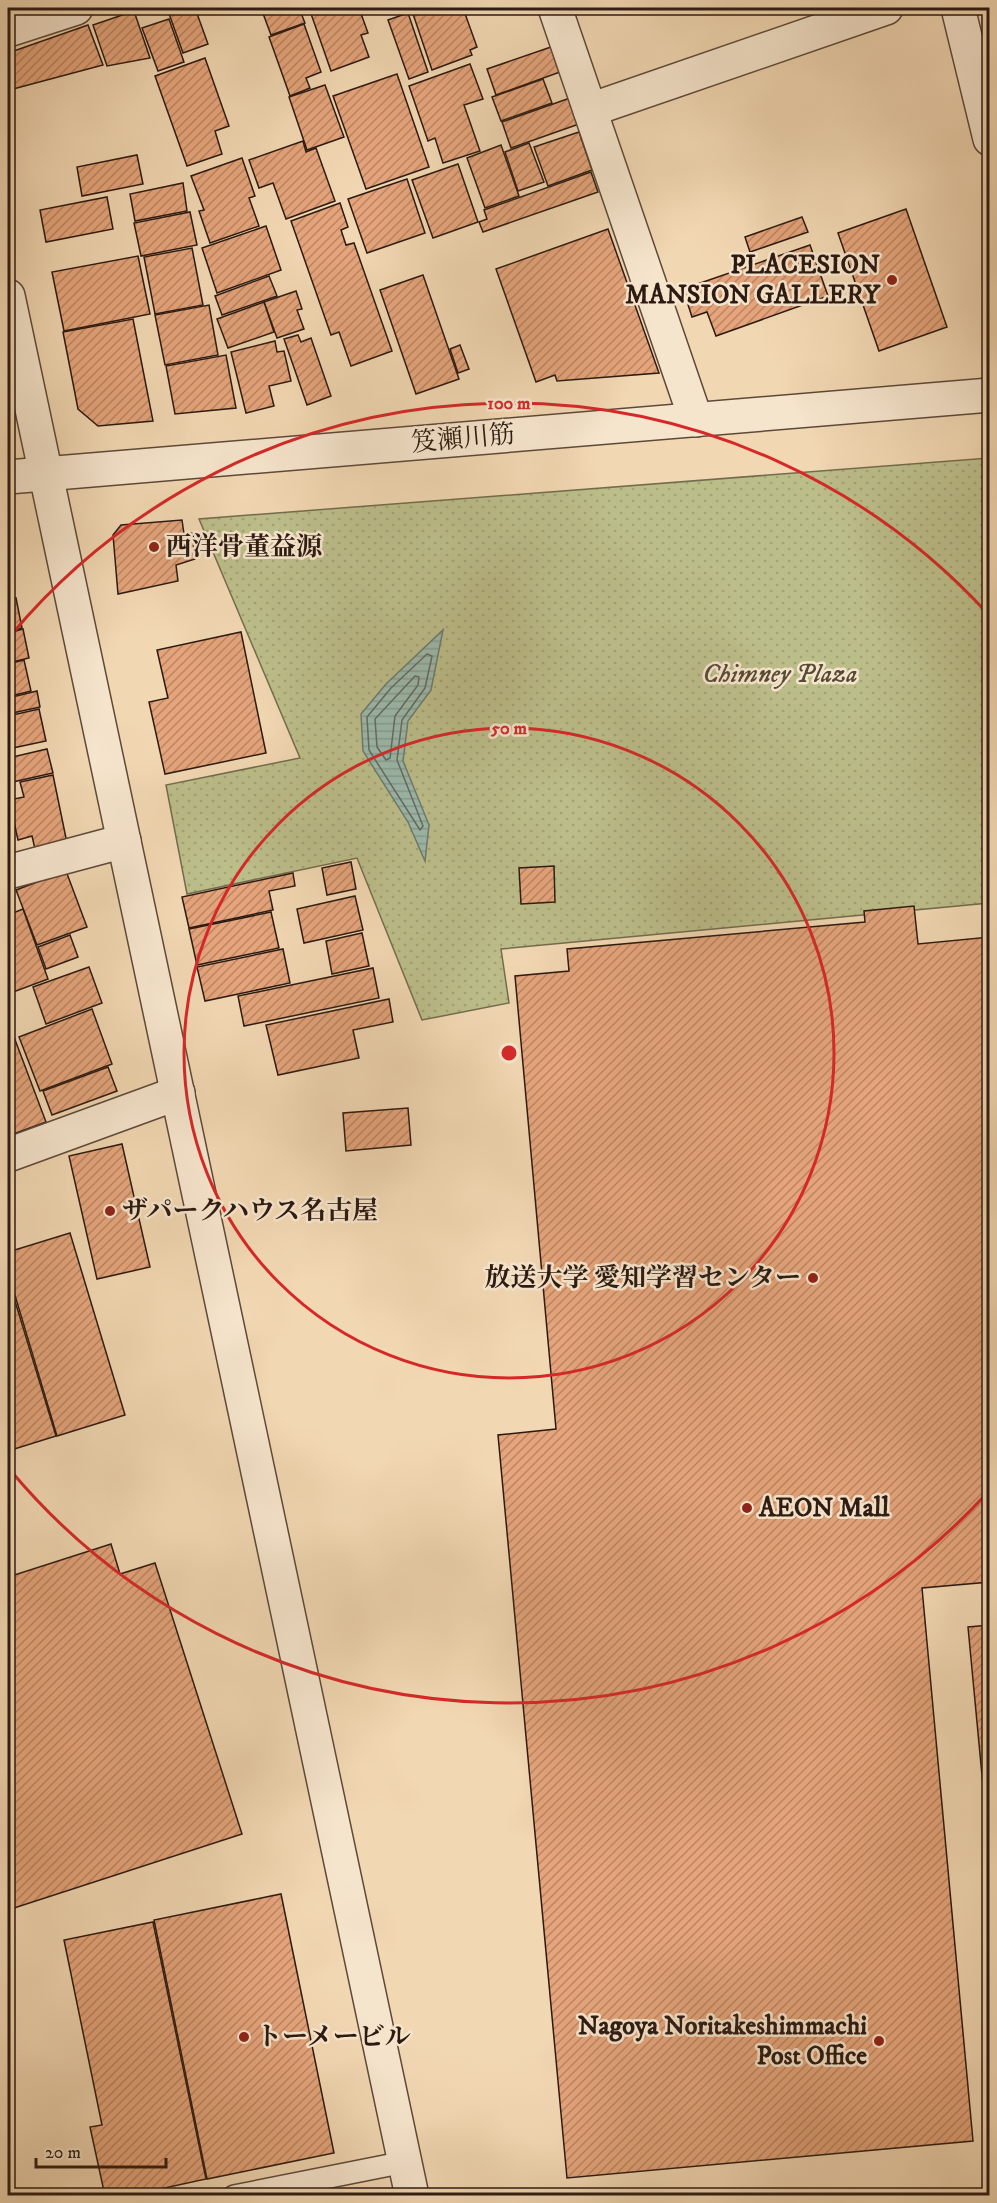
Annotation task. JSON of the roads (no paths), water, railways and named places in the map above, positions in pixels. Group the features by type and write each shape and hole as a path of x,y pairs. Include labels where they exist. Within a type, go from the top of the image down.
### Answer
{"street":[{"path":"8,30 76,8"},
{"path":"555,8 696,420"},
{"path":"590,110 886,8"},
{"path":"958,8 990,139"},
{"path":"8,296 44,474 412,2196"},
{"name":"笈瀬川筋","path":"8,477 990,395"},
{"path":"8,872 124,841"},
{"path":"8,1155 178,1093"}],"lane":[{"path":"234,2196 405,2162"}],"water":[{"path":"443,630 431,690 408,721 403,761 429,825 425,861 408,822 363,751 361,714 386,684"}],"place":[{"name":"PLACESION MANSION GALLERY","path":"892,280"},
{"name":"西洋骨董益源","path":"154,547"},
{"name":"ザパークハウス名古屋","path":"110,1211"},
{"name":"放送大学 愛知学習センター","path":"813,1278"},
{"name":"AEON Mall","path":"747,1508"},
{"name":"トーメービル","path":"244,2037"},
{"name":"Nagoya Noritakeshimmachi Post Office","path":"879,2041"}],"park label":[{"name":"Chimney Plaza","path":"780,674"}]}
